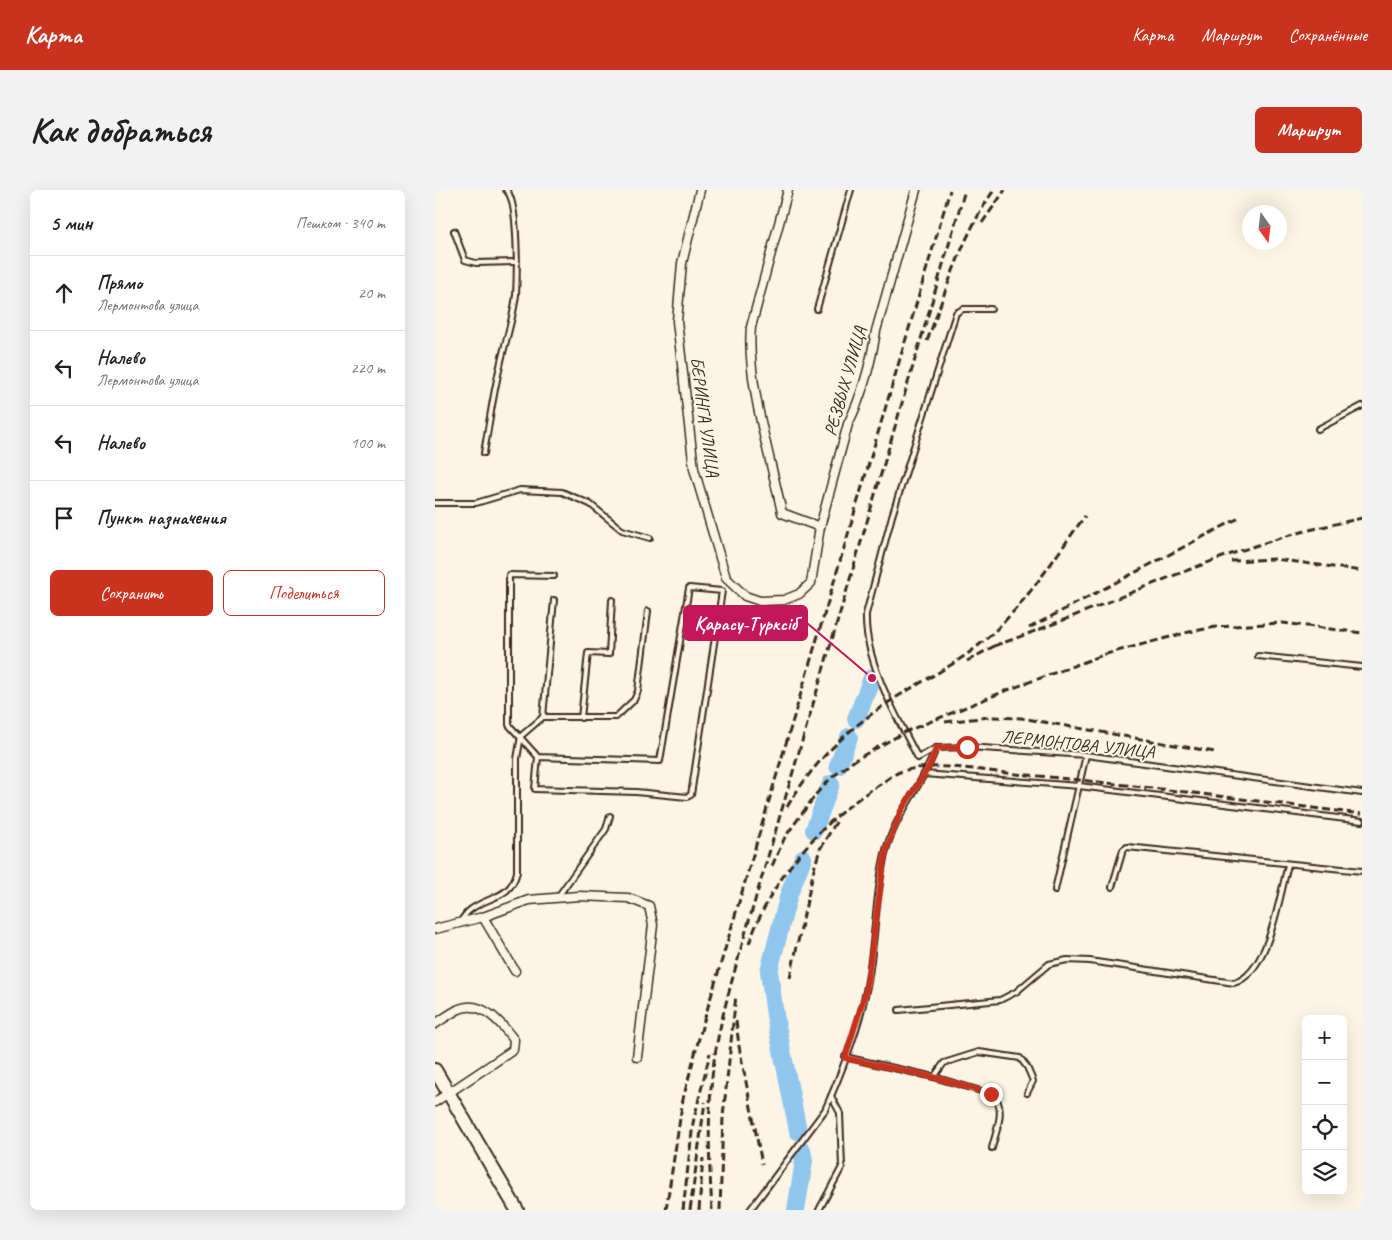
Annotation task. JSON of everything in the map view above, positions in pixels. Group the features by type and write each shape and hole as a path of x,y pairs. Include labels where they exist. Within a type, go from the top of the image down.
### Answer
{"main road":[{"path":"435,1070 517,1210"}],"street":[{"name":"БЕРИНГА УЛИЦА","path":"700,190 682,263 677,321 694,469 726,578 745,596 760,601 784,600 799,594 811,583"},
{"path":"788,190 765,273 750,341 755,386 782,513 820,527"},
{"name":"РЕЗВЫХ УЛИЦА","path":"811,583 820,527 848,424 855,410 873,346 875,331 916,190"},
{"path":"435,929 483,917 511,905 529,900 628,898 649,906 653,925 637,1057"},
{"path":"483,917 515,971"},
{"path":"435,1024 460,1008 468,1007 489,1012 514,1040 513,1050 435,1102"}],"lane":[{"path":"484,453 500,364 508,340 516,294 514,203 506,190"},
{"path":"817,309 851,190"},
{"path":"454,231 465,260 476,263 516,262"},
{"name":"ЛЕРМОНТОВА УЛИЦА","path":"991,308 963,309 956,313 895,507 866,614 865,627 871,656 909,741 919,758 936,748 967,747 1086,756 1362,794"},
{"path":"1318,429 1362,406"},
{"path":"435,503 476,503 520,490 562,492 590,504 622,530 650,538"},
{"path":"538,757 659,761 689,588 722,591 691,795 687,798 637,792 535,789 538,757 521,736 509,725 509,575 554,576"},
{"path":"543,717 554,600"},
{"path":"581,718 588,653 609,654 612,600"},
{"path":"459,923 470,910 505,893 514,883 517,872 516,767 521,736 543,717 616,717 634,700 638,691 648,611"},
{"path":"1258,656 1362,667"},
{"path":"750,1210 825,1110 831,1096 866,991 885,853 901,811 924,774 936,748"},
{"path":"1055,890 1086,756"},
{"path":"924,774 1079,786 1362,821"},
{"path":"557,898 606,829 610,816"},
{"path":"1112,887 1123,850 1127,847 1362,871"},
{"path":"899,1010 1000,1000 1016,992 1049,964 1067,960 1090,961 1233,983 1242,981 1253,970 1271,931 1288,864"},
{"path":"933,1077 944,1063 979,1052 1020,1058 1027,1067 1033,1081 1027,1093"},
{"path":"845,1058 933,1077 991,1094 998,1099 1001,1108 992,1148"},
{"path":"819,1210 842,1167 841,1113 831,1096"}],"waterway":[{"path":"856,719 872,678"},
{"path":"838,766 849,737"},
{"path":"814,830 831,784"},
{"path":"798,1131 775,1015 769,971 789,894 803,858"},
{"path":"796,1210 804,1161 802,1150"}],"railway":[{"path":"666,1210 683,1099 702,1027 950,190"},
{"path":"712,1210 709,1154 710,1098 714,1061 723,1016 743,941 965,190"},
{"path":"927,341 964,244 994,190"},
{"path":"982,223 1005,190"},
{"path":"787,807 819,762 859,724 889,702 957,661 995,631 1023,601 1085,516"},
{"path":"1029,628 1239,518"},
{"path":"994,646 1211,561 1284,537 1362,518"},
{"path":"1231,561 1275,559 1362,571"},
{"path":"772,866 785,837 817,793 831,778 855,760 905,732 1005,691 1106,654 1189,632 1216,627 1283,623 1362,633"},
{"path":"967,661 1000,643"},
{"path":"945,722 989,717 1021,718 1215,752"},
{"path":"749,944 758,920 783,876 815,837 853,803 874,788 900,772 916,768 974,769 1146,787 1362,814"},
{"path":"790,978 820,849 838,819"},
{"path":"720,1210 723,1117 736,995"},
{"path":"736,1021 739,1046 762,1164"},
{"path":"683,1210 693,1123 710,1053"},
{"path":"690,1210 705,1102"},
{"path":"699,1210 703,1158"}],"place":[{"name":"Қарасу-Түрксіб","path":"872,678"}],"route":[{"path":"967,747 936,748 929,767 901,811 885,853 866,991 845,1058 933,1077 991,1094"}]}
